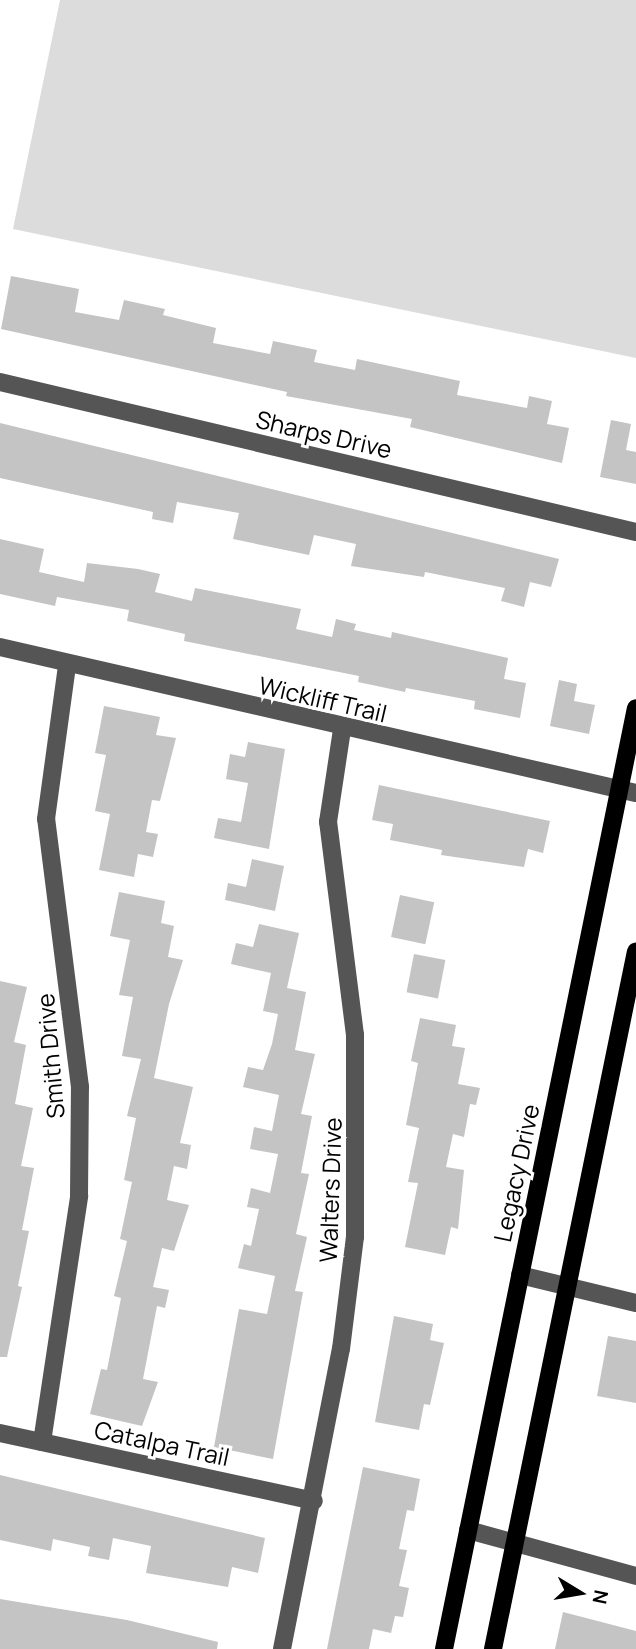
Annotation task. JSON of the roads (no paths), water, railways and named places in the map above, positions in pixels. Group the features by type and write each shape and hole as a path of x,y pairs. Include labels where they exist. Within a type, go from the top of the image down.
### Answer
{"main road":[{"name":"Legacy Drive","path":"444,1649 520,1275 628,792 636,708"},
{"path":"493,1649 636,951"}],"street":[{"name":"Sharps Drive","path":"0,382 636,532"},
{"name":"Wickliff Trail","path":"0,647 342,729 628,792"},
{"name":"Smith Drive","path":"42,1443 79,1196 80,1087 46,819 67,665"},
{"name":"Walters Drive","path":"282,1649 314,1501 341,1349 358,1194 355,1035 328,822 342,729"},
{"path":"520,1275 636,1303"},
{"name":"Catalpa Trail","path":"0,1433 314,1501"},
{"path":"468,1530 636,1576"}]}
